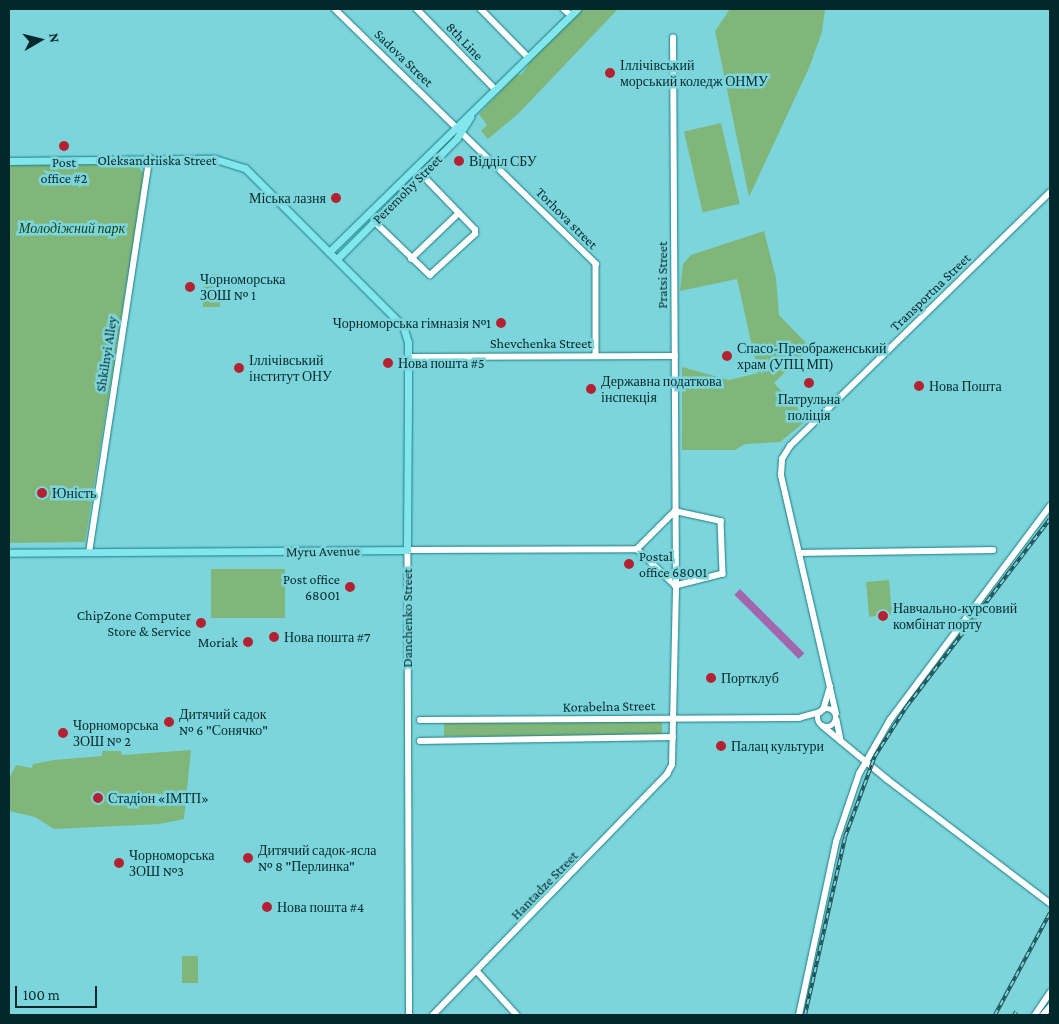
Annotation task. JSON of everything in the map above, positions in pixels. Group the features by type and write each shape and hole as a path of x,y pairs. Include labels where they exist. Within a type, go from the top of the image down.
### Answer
{"main road":[{"name":"Peremohy Street","path":"337,259 421,174 471,114 577,9"},
{"name":"Peremohy Street","path":"329,252 459,128"},
{"name":"Oleksandriiska Street","path":"9,161 215,159 237,163 245,168 329,252"},
{"name":"Danchenko Street","path":"329,252 403,326 408,342 408,550"},
{"name":"Myru Avenue","path":"9,554 408,550"}],"street":[{"name":"Sadova Street","path":"335,9 459,128"},
{"name":"8th Line","path":"417,9 496,90"},
{"path":"481,9 528,57"},
{"path":"564,9 570,15"},
{"name":"Pratsi Street","path":"673,38 676,586"},
{"name":"Torhova street","path":"459,128 596,264 596,355"},
{"name":"Shkilnyi Alley","path":"89,553 149,159"},
{"path":"374,221 411,259 430,275 475,232 421,174"},
{"name":"Transportna Street","path":"844,744 781,475 785,452 1050,192"},
{"path":"411,259 458,213"},
{"name":"Shevchenka Street","path":"408,357 675,356"},
{"path":"799,1015 841,824 851,791 890,720 1050,506"},
{"path":"420,741 673,737 676,586 637,549 675,511 721,521 723,574 676,586"},
{"name":"Myru Avenue","path":"408,550 637,549"},
{"name":"Danchenko Street","path":"408,550 410,1015"},
{"path":"799,553 993,550"},
{"path":"830,685 821,711 822,725 1050,903"},
{"path":"829,709 836,716 833,726 822,725 799,718 829,709"},
{"name":"Korabelna Street","path":"420,720 799,718"},
{"name":"Hantadze Street","path":"433,1015 478,972 671,770 673,737"},
{"path":"478,972 517,1015"},
{"path":"1035,1015 1050,993"},
{"path":"1043,1015 1050,1007"}],"green space":[{"path":"581,9 618,9 519,113 488,139 481,131 487,125 479,114 516,75 522,74 532,59"},
{"path":"730,9 825,9 822,32 809,68 749,197 715,31"},
{"path":"721,123 740,204 703,212 684,132"},
{"name":"Молодіжний парк","path":"136,164 144,174 85,542 9,543 9,165"},
{"path":"764,231 776,278 779,315 810,347 774,383 808,419 780,442 745,444 735,450 682,450 682,367 729,380 758,373 737,279 680,291 683,264 691,255"},
{"path":"203,274 220,274 220,307 203,307"},
{"path":"211,569 285,569 285,618 211,618"},
{"path":"889,580 892,615 869,617 866,582"},
{"path":"444,720 662,720 662,736 444,736"},
{"name":"Стадіон «ІМТП»","path":"191,750 184,819 160,824 54,829 35,817 9,811 9,779 16,765 32,768 33,764 54,760 102,756 102,751 121,751 122,755"},
{"path":"182,956 198,956 198,983 182,983"}],"shaded area":[{"path":"740,589 804,653 799,659 734,595"}],"railway":[{"path":"805,1015 845,837 875,756 907,706 1050,519"},
{"path":"995,1015 1050,913"}],"place":[{"name":"Іллічівський морський коледж ОНМУ","path":"610,73"},
{"name":"Post office #2","path":"64,146"},
{"name":"Відділ СБУ","path":"459,161"},
{"name":"Міська лазня","path":"336,198"},
{"name":"Чорноморська ЗОШ № 1","path":"190,287"},
{"name":"Чорноморська гімназія №1","path":"501,323"},
{"name":"Спасо-Преображенський храм (УПЦ МП)","path":"727,356"},
{"name":"Нова пошта #5","path":"388,363"},
{"name":"Іллічівський інститут ОНУ","path":"239,368"},
{"name":"Патрульна поліція","path":"809,383"},
{"name":"Нова Пошта","path":"919,386"},
{"name":"Державна податкова інспекція","path":"591,389"},
{"name":"Юність","path":"42,493"},
{"name":"Postal office 68001","path":"629,564"},
{"name":"Post office 68001","path":"350,587"},
{"name":"Навчально-курсовий комбінат порту","path":"883,616"},
{"name":"ChipZone Computer Store & Service","path":"201,623"},
{"name":"Нова пошта #7","path":"274,637"},
{"name":"Moriak","path":"248,642"},
{"name":"Портклуб","path":"711,678"},
{"name":"Дитячий садок № 6 \"Сонячко\"","path":"169,722"},
{"name":"Чорноморська ЗОШ № 2","path":"63,733"},
{"name":"Палац культури","path":"721,746"},
{"name":"Стадіон «ІМТП»","path":"98,798"},
{"name":"Дитячий садок-ясла № 8 \"Перлинка\"","path":"248,858"},
{"name":"Чорноморська ЗОШ №3","path":"119,863"},
{"name":"Нова пошта #4","path":"267,907"}]}
